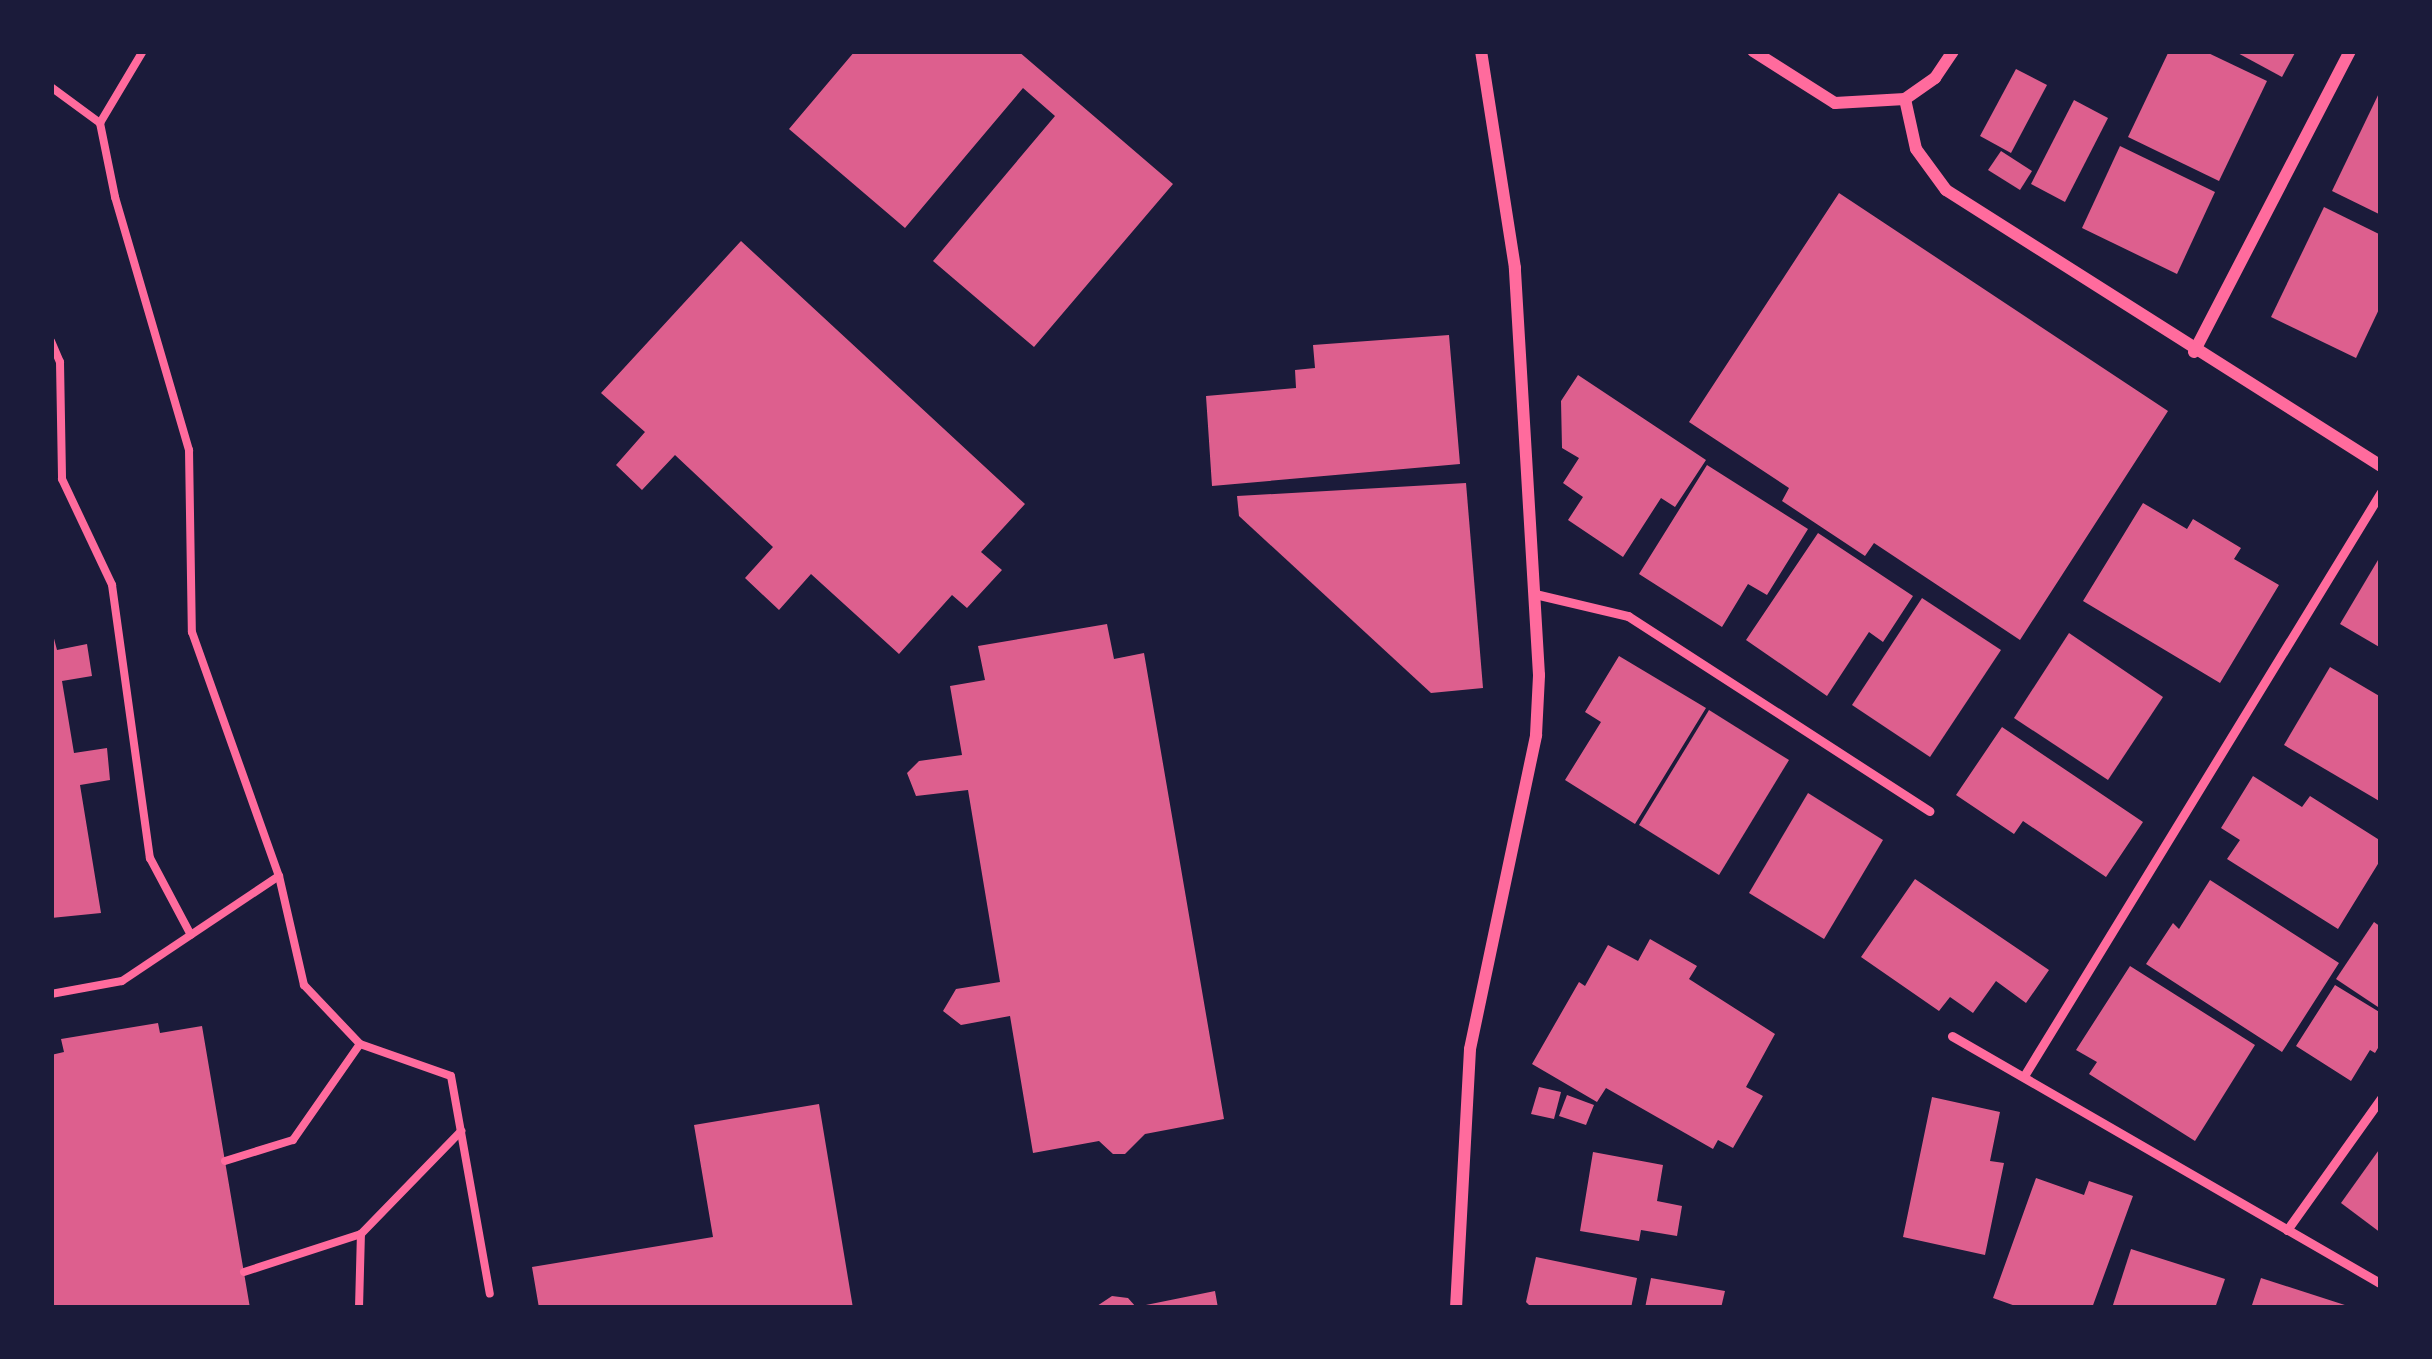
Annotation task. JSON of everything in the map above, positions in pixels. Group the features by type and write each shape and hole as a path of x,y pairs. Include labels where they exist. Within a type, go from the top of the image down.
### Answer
{"street":[{"path":"1456,1308 1470,1049 1537,735 1535,594 1515,268 1480,51"},
{"path":"1753,51 1835,103 1905,99 1935,78 1953,51"},
{"path":"2194,352 2350,51"},
{"path":"1905,99 1916,149 1946,190 2194,352 2381,466"}],"lane":[{"path":"2024,1076 2381,492"},
{"path":"1535,594 1628,616 1929,811"},
{"path":"1952,1036 2381,1284"},
{"path":"2287,1230 2381,1098"}],"path":[{"path":"100,123 143,51"},
{"path":"51,87 100,123 115,197 189,451 192,632 279,876 304,986 360,1044 451,1076 490,1294"},
{"path":"51,341 60,362 62,479 112,585 150,858 191,935"},
{"path":"51,994 122,981 279,876"},
{"path":"225,1161 292,1140 360,1044"},
{"path":"244,1272 361,1234 461,1131"},
{"path":"359,1308 361,1234"}],"building":[{"path":"855,51 1018,51 1173,184 1034,347 933,261 1055,116 1023,88 905,228 789,129"},
{"path":"2169,51 2204,51 2267,81 2219,181 2128,137"},
{"path":"2234,51 2296,51 2282,77"},
{"path":"2016,69 2047,85 2011,153 1980,136"},
{"path":"2381,89 2381,215 2332,191"},
{"path":"2074,100 2108,118 2065,202 2031,184"},
{"path":"2120,146 2215,192 2177,274 2082,228"},
{"path":"2001,151 2032,171 2020,190 1988,170"},
{"path":"1839,193 2168,411 2020,640 1874,543 1865,556 1782,501 1789,488 1689,422"},
{"path":"2324,207 2381,235 2381,305 2356,358 2271,317"},
{"path":"741,241 1025,504 981,552 1002,570 967,608 952,595 899,654 811,574 779,610 745,578 773,547 675,455 642,490 616,465 645,432 601,393"},
{"path":"1449,335 1460,464 1212,486 1206,396 1296,388 1295,370 1315,368 1313,345"},
{"path":"1578,375 1706,460 1675,507 1661,498 1623,557 1568,520 1583,497 1563,483 1579,458 1562,448 1561,401"},
{"path":"1707,465 1808,529 1767,595 1748,584 1722,627 1639,574"},
{"path":"1466,483 1483,688 1431,693 1239,516 1237,496"},
{"path":"2143,503 2187,529 2193,519 2241,548 2234,559 2279,585 2220,683 2083,601"},
{"path":"1818,533 1913,596 1883,642 1869,632 1827,696 1746,640"},
{"path":"2381,555 2381,648 2340,624"},
{"path":"1922,598 2001,650 1930,757 1852,705"},
{"path":"1107,624 1114,659 1144,653 1224,1119 1145,1134 1125,1154 1113,1154 1099,1141 1033,1153 1010,1016 961,1025 943,1011 956,989 1000,982 968,790 916,796 907,773 919,761 962,755 950,686 985,680 978,646"},
{"path":"51,627 57,650 87,644 92,676 62,681 74,753 107,748 110,780 80,785 101,913 51,918"},
{"path":"2069,633 2163,697 2108,780 2014,718"},
{"path":"1619,656 1706,708 1635,824 1565,780 1601,722 1585,712"},
{"path":"2330,667 2381,697 2381,802 2284,745"},
{"path":"1709,710 1789,760 1719,875 1639,825"},
{"path":"2002,727 2143,822 2106,877 2023,821 2014,834 1956,795"},
{"path":"2253,776 2302,807 2310,796 2381,841 2381,859 2338,929 2227,859 2240,840 2221,828"},
{"path":"1808,793 1883,840 1824,939 1749,893"},
{"path":"1915,879 2049,970 2026,1003 1996,981 1973,1013 1950,997 1939,1011 1861,957"},
{"path":"2210,880 2339,963 2282,1052 2146,964 2173,923 2179,929"},
{"path":"2374,922 2381,927 2381,1009 2336,979"},
{"path":"1650,939 1697,966 1689,979 1775,1034 1746,1087 1763,1096 1733,1148 1718,1140 1713,1149 1606,1088 1597,1102 1532,1064 1579,982 1585,986 1608,945 1638,961"},
{"path":"2130,966 2255,1045 2195,1141 2089,1074 2097,1062 2076,1050"},
{"path":"2335,985 2381,1013 2381,1043 2375,1053 2370,1050 2351,1081 2296,1046"},
{"path":"158,1023 160,1033 202,1026 250,1308 54,1308 51,1055 64,1052 61,1039"},
{"path":"1539,1087 1561,1092 1554,1119 1531,1114"},
{"path":"1567,1095 1594,1105 1586,1125 1559,1116"},
{"path":"1932,1097 2000,1112 1990,1161 2004,1163 1985,1255 1903,1237"},
{"path":"819,1104 853,1308 539,1308 532,1267 713,1237 694,1125"},
{"path":"2381,1147 2381,1233 2341,1203"},
{"path":"1593,1152 1663,1165 1657,1201 1682,1206 1677,1236 1641,1230 1639,1241 1580,1231"},
{"path":"2036,1178 2084,1195 2089,1181 2133,1196 2092,1308 2021,1308 1993,1298"},
{"path":"2131,1249 2225,1279 2215,1308 2112,1308"},
{"path":"1536,1257 1637,1278 1631,1308 1532,1308 1526,1302"},
{"path":"1651,1278 1725,1291 1721,1308 1645,1308"},
{"path":"2261,1278 2351,1307 2251,1308"},
{"path":"1215,1291 1218,1308 1094,1308 1112,1296 1128,1298 1136,1307"}]}
